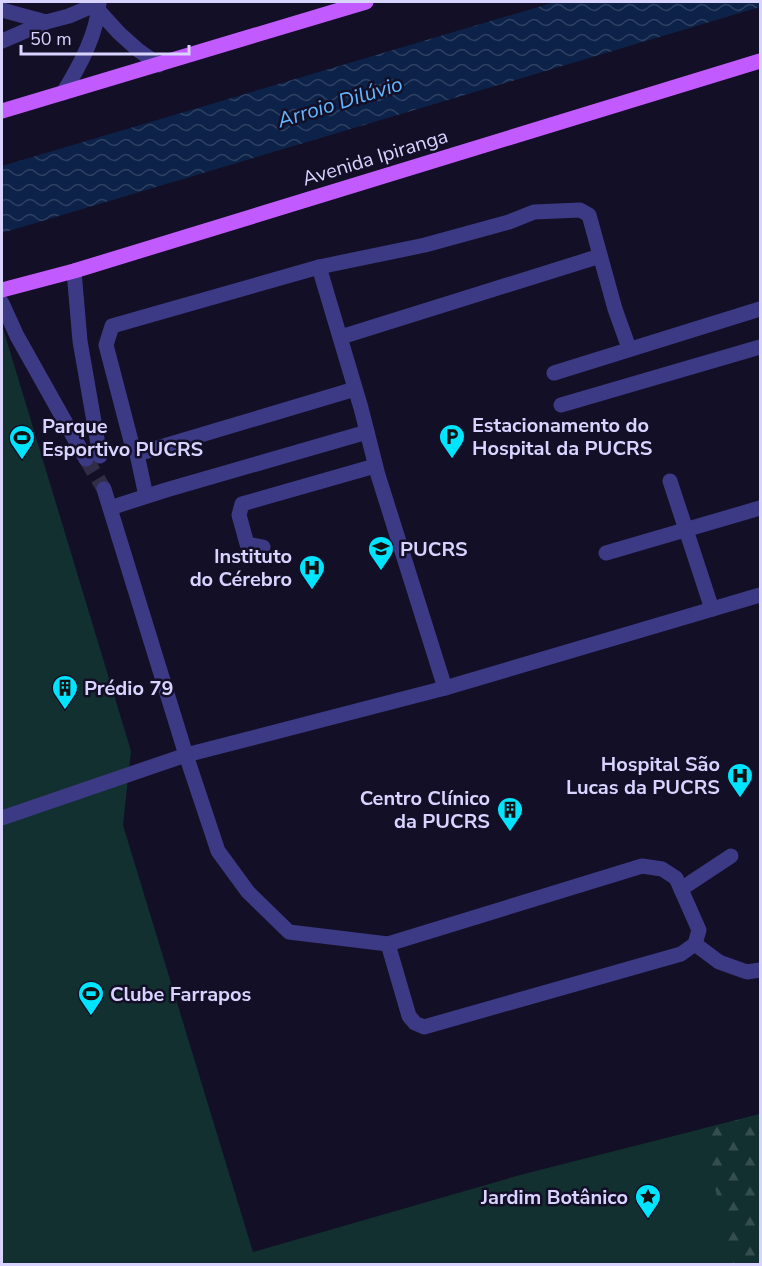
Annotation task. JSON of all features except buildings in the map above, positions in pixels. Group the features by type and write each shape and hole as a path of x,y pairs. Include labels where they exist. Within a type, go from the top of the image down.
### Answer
{"main road":[{"path":"2,111 366,2"},
{"name":"Avenida Ipiranga","path":"2,290 74,271 760,61"}],"street":[{"path":"99,5 119,33 159,65"},
{"path":"2,41 46,22 99,5"},
{"path":"63,93 89,43 99,5"},
{"path":"2,10 46,22"},
{"path":"146,496 137,454 131,441 106,345 112,326 319,267 426,245 509,222 534,212 580,210 589,215 615,309 629,348"},
{"path":"341,337 600,256"},
{"path":"319,267 356,389 375,466 403,560 445,688"},
{"path":"2,303 17,336 93,458 74,271"},
{"path":"554,373 760,309"},
{"path":"561,405 760,347"},
{"path":"137,454 356,389"},
{"path":"110,508 367,432"},
{"path":"262,547 247,544 239,515 242,504 375,466"},
{"path":"670,481 712,609"},
{"path":"104,489 218,851 248,892 289,932 388,944 642,866 662,869 676,878 699,930 695,944 681,954 424,1027 415,1023 409,1016 388,944"},
{"path":"606,554 760,508"},
{"path":"2,818 186,755 445,688 760,595"},
{"path":"681,889 731,856"},
{"path":"695,944 719,962 747,972 760,970"}],"green space":[{"path":"2,325 131,751 123,825 253,1252 520,1175 760,1114 760,1264 2,1264"},
{"path":"760,1114 760,1264 732,1264 702,1129"}],"water":[{"name":"Arroio Dilúvio","path":"555,2 760,2 760,7 2,233 2,166"}],"tunnel":[{"path":"86,459 104,489"}],"place":[{"name":"Estacionamento do Hospital da PUCRS","path":"452,460"},
{"name":"Parque Esportivo PUCRS","path":"22,461"},
{"name":"PUCRS","path":"381,572"},
{"name":"Instituto do Cérebro","path":"312,591"},
{"name":"Prédio 79","path":"65,711"},
{"name":"Hospital São Lucas da PUCRS","path":"740,799"},
{"name":"Centro Clínico da PUCRS","path":"510,833"},
{"name":"Clube Farrapos","path":"91,1017"},
{"name":"Jardim Botânico","path":"648,1220"}]}
